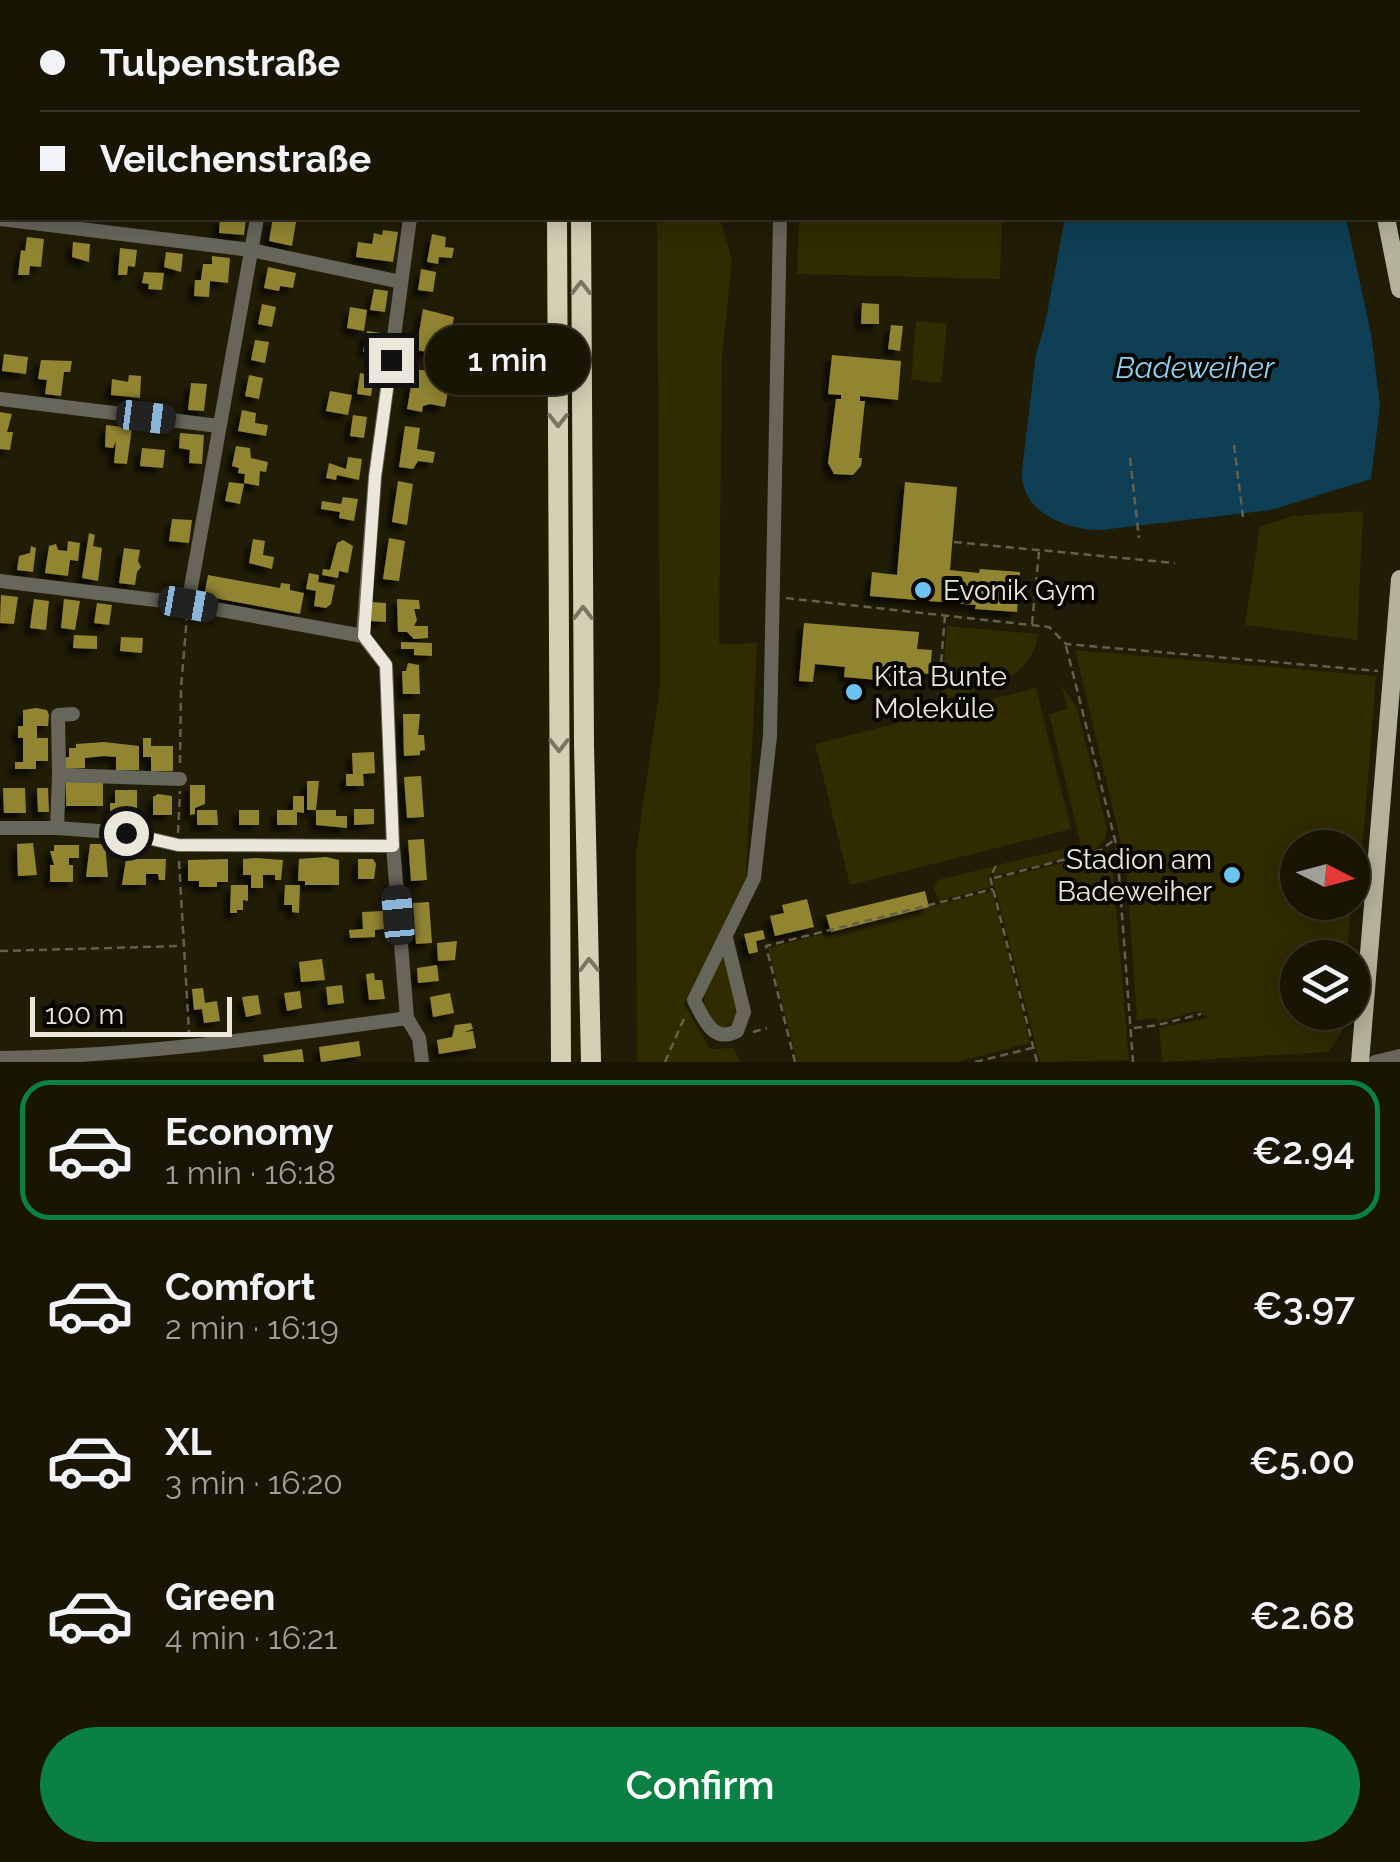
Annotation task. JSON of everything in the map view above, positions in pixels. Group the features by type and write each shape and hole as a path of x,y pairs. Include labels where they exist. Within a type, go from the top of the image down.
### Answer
{"highway":[{"path":"557,220 561,1062"},
{"path":"581,220 584,745 591,1062"}],"main road":[{"path":"1386,220 1400,289"},
{"path":"1360,1062 1400,579"}],"street":[{"path":"8,220 251,250 401,282"},
{"path":"188,604 257,220"},
{"path":"410,220 375,477 364,636 386,665 393,846 407,1018 419,1038 422,1062"},
{"path":"726,938 744,1012 742,1023 728,1036 706,1026 694,1000 754,878 770,736 780,220"},
{"path":"0,398 219,426"},
{"path":"0,581 188,604 364,636"},
{"path":"57,828 58,714 74,714"},
{"path":"59,774 180,779"},
{"path":"0,828 126,833 178,845 393,846"},
{"path":"0,1058 190,1048 407,1018"},
{"path":"1375,1062 1400,1056"}],"path":[{"path":"1234,445 1243,516"},
{"path":"1130,458 1139,538"},
{"path":"954,542 1175,563"},
{"path":"1032,625 1039,550"},
{"path":"775,594 1049,627 1066,644 1117,842 1134,1062"},
{"path":"188,604 181,688 178,845 190,1048"},
{"path":"938,701 945,613"},
{"path":"1066,644 1392,672"},
{"path":"991,878 1101,850 1117,842"},
{"path":"996,866 991,878 993,889 1037,1062"},
{"path":"794,1062 766,946 993,889"},
{"path":"0,951 182,946"},
{"path":"665,1062 694,1000"},
{"path":"1132,1028 1201,1014"},
{"path":"974,1062 1033,1048"}],"shaded area":[{"path":"657,220 721,220 732,260 722,356 719,644 757,643 746,877 684,1004 710,1049 733,1048 741,1062 637,1062 636,853 660,686"},
{"path":"799,220 1002,220 1000,279 797,274"},
{"path":"916,321 947,324 941,383 911,380"},
{"path":"1363,511 1357,640 1245,625 1260,526 1293,516"},
{"path":"947,626 1038,634 1034,650 1015,673 988,687 941,700"},
{"path":"1075,650 1376,676 1364,830 1280,830 1280,920 1350,920 1348,940 1280,940 1280,1030 1341,1030 1328,1052 1162,1062 1159,1028 1208,1018 1197,1011 1158,1022 1157,1018 1137,1020 1121,843"},
{"path":"1062,685 1077,708 1107,829 1105,839 1093,852 993,876 998,865 1081,845 1049,714 1067,709"},
{"path":"1036,688 1071,829 850,885 815,744"},
{"path":"1111,851 1129,1060 1040,1062 993,880"},
{"path":"995,866 988,878 991,887 938,901 934,888 938,880"},
{"path":"992,891 1030,1043 957,1062 797,1062 768,948"},
{"path":"724,953 738,1009 736,1020 722,1029 712,1021 704,1003 708,983"}],"water":[{"name":"Badeweiher","path":"1065,220 1346,220 1371,334 1380,405 1371,479 1271,510 1101,530 1060,522 1037,508 1023,485 1036,354"}],"building":[{"path":"220,220 246,220 244,235 219,233"},
{"path":"273,220 296,222 292,246 269,241"},
{"path":"383,230 398,232 393,262 356,257 358,242 372,244 374,233 382,235"},
{"path":"432,234 446,237 445,247 454,248 452,258 439,257 438,264 427,262"},
{"path":"27,237 44,239 41,267 30,266 29,275 18,275 21,250 25,251"},
{"path":"73,242 90,244 89,262 72,257"},
{"path":"120,248 137,250 135,267 128,266 127,275 118,275"},
{"path":"166,252 183,254 181,272 164,267"},
{"path":"212,256 230,258 228,283 210,281 209,297 194,296 195,280 201,280 203,264 212,264"},
{"path":"268,267 296,273 293,288 264,288"},
{"path":"421,269 436,272 433,292 418,290"},
{"path":"144,272 164,273 162,290 148,289 149,284 142,283"},
{"path":"374,289 388,291 385,312 370,310"},
{"path":"862,303 879,304 879,324 861,324"},
{"path":"262,304 276,307 272,327 258,324"},
{"path":"350,307 367,310 364,331 347,328"},
{"path":"423,309 454,317 451,335 435,332 432,353 416,350"},
{"path":"891,325 903,326 900,351 888,349"},
{"path":"367,331 381,333 378,354 363,352"},
{"path":"255,340 269,342 265,363 251,360"},
{"path":"4,354 28,357 26,374 2,371"},
{"path":"439,354 451,356 449,366 457,368 455,378 435,375"},
{"path":"832,355 901,361 898,400 860,396 860,401 865,401 862,458 853,475 834,474 828,463 836,399 841,399 841,395 828,394"},
{"path":"41,360 72,361 70,372 64,372 61,396 45,394 47,380 38,379"},
{"path":"414,369 429,371 428,377 450,381 445,407 430,404 423,406 422,412 407,409"},
{"path":"360,373 374,376 371,396 357,394"},
{"path":"129,375 141,376 140,398 111,395 112,379 128,382"},
{"path":"249,375 263,378 259,399 245,396"},
{"path":"191,383 207,384 204,411 188,410"},
{"path":"330,391 352,395 348,415 326,411"},
{"path":"242,410 256,413 255,423 268,425 266,436 238,431"},
{"path":"0,412 12,414 7,432 13,432 10,450 0,449"},
{"path":"353,415 367,417 364,438 350,436"},
{"path":"106,425 132,428 127,464 114,463 116,441 113,448 105,447"},
{"path":"405,426 420,428 417,449 435,452 433,463 418,461 413,469 399,467"},
{"path":"180,433 204,435 202,464 189,463 190,450 179,448"},
{"path":"236,446 250,448 251,458 268,462 266,472 260,471 259,486 244,483 245,474 232,466"},
{"path":"142,448 165,450 163,468 140,466"},
{"path":"348,457 362,459 359,480 337,475 336,480 326,478 329,463 346,469"},
{"path":"398,481 413,484 407,525 392,522"},
{"path":"229,482 244,484 240,504 225,501"},
{"path":"905,482 957,487 950,570 1020,572 1017,612 870,596 872,572 897,575"},
{"path":"343,497 358,499 354,521 339,518 340,512 321,509 322,501 341,504"},
{"path":"172,519 192,520 189,543 169,541"},
{"path":"89,533 95,535 93,546 102,548 98,581 82,578"},
{"path":"389,538 405,541 399,581 383,579"},
{"path":"253,539 265,541 263,555 274,557 272,569 249,563"},
{"path":"343,540 353,546 348,573 339,571 338,578 322,575 323,569 330,570 337,543"},
{"path":"68,541 80,543 78,561 70,560 68,576 45,573 49,546 56,544 58,550 67,551"},
{"path":"31,546 36,548 33,572 17,570 19,556 30,553"},
{"path":"124,548 140,550 141,567 135,585 119,583"},
{"path":"309,573 319,575 318,582 335,585 331,604 326,608 314,606 316,591 306,589"},
{"path":"208,575 280,588 281,583 290,584 290,590 304,593 300,614 204,596"},
{"path":"1,595 18,597 14,624 0,623"},
{"path":"34,599 49,601 46,630 30,628"},
{"path":"64,599 80,601 75,630 61,628"},
{"path":"397,599 419,600 420,609 414,609 414,626 428,626 428,638 414,639 407,632 398,632"},
{"path":"371,602 386,603 386,622 371,621"},
{"path":"97,603 112,605 109,625 94,623"},
{"path":"804,623 919,632 917,649 932,650 930,674 901,671 900,682 844,677 845,667 815,664 813,682 799,681"},
{"path":"74,635 97,636 97,649 73,648"},
{"path":"121,637 143,638 142,653 120,651"},
{"path":"401,642 432,643 432,656 414,655 414,649 401,649"},
{"path":"408,663 419,665 420,694 403,694 402,671 406,671"},
{"path":"23,710 47,710 49,715 48,726 37,726 37,738 48,738 48,761 36,761 36,769 15,769 15,762 23,762 23,738 18,738 18,726 23,726"},
{"path":"403,714 420,714 418,735 424,735 425,750 420,755 404,756"},
{"path":"143,738 151,738 151,746 173,746 173,771 151,771 151,757 143,757"},
{"path":"104,742 139,746 139,770 116,770 116,757 104,756 85,758 85,768 62,769 62,758 69,757 69,748"},
{"path":"374,752 375,773 363,774 364,786 346,786 346,774 353,774 352,753"},
{"path":"421,776 424,817 407,818 404,777"},
{"path":"66,781 103,781 103,806 66,806"},
{"path":"307,781 319,781 316,810 307,810"},
{"path":"190,785 205,785 205,804 190,815"},
{"path":"3,788 25,788 26,813 4,813"},
{"path":"37,788 48,788 49,812 38,812"},
{"path":"115,790 137,790 137,815 110,816"},
{"path":"172,796 172,815 153,815 153,797"},
{"path":"293,796 304,796 304,813 297,812 297,825 277,825 277,810 293,810"},
{"path":"354,809 374,809 374,824 354,825"},
{"path":"197,810 217,810 218,825 197,825"},
{"path":"239,810 259,810 259,825 239,825"},
{"path":"316,810 336,810 336,816 347,816 347,828 316,825"},
{"path":"424,839 427,880 411,881 408,840"},
{"path":"33,843 37,875 18,876 17,844"},
{"path":"90,844 105,844 108,877 86,877"},
{"path":"54,845 79,845 79,858 69,858 73,882 50,882 50,865 54,865 50,851 54,851"},
{"path":"126,859 166,859 165,880 159,880 158,874 146,874 146,885 122,885"},
{"path":"228,859 228,882 217,882 217,887 199,887 199,881 188,881 188,860"},
{"path":"243,859 283,860 281,880 275,880 275,875 263,875 263,888 251,888 251,875 243,875"},
{"path":"299,859 339,860 339,885 305,885 305,881 298,881"},
{"path":"358,859 373,859 374,879 358,879"},
{"path":"231,885 248,885 248,901 243,900 243,910 237,913 230,913"},
{"path":"285,885 300,885 299,913 292,912 292,905 284,905"},
{"path":"925,891 929,907 831,932 826,915"},
{"path":"807,899 814,927 775,936 770,916 784,913 782,905"},
{"path":"429,902 432,943 416,944 413,903"},
{"path":"383,911 384,929 375,930 375,937 350,938 349,930 363,929 362,912"},
{"path":"763,930 765,939 756,941 758,952 749,954 744,934"},
{"path":"457,941 455,960 438,961 437,943"},
{"path":"322,959 325,980 301,982 299,962"},
{"path":"437,965 439,981 418,983 417,968"},
{"path":"374,973 375,980 382,980 385,999 369,1000 366,974"},
{"path":"342,985 344,1003 328,1005 326,987"},
{"path":"203,988 205,1003 217,1001 220,1021 204,1023 202,1009 194,1010 192,989"},
{"path":"300,991 302,1008 287,1011 284,993"},
{"path":"450,993 454,1013 433,1017 430,997"},
{"path":"258,995 261,1014 246,1017 242,997"},
{"path":"471,1023 473,1029 464,1032 473,1031 476,1048 439,1054 437,1040 452,1037 455,1025"},
{"path":"359,1041 361,1056 321,1062 319,1047"},
{"path":"302,1049 304,1062 264,1062 263,1055"}],"place":[{"name":"Evonik Gym","path":"923,590"},
{"name":"Kita Bunte Moleküle","path":"854,692"},
{"name":"Stadion am Badeweiher","path":"1232,875"}],"route":[{"path":"126,833 178,845 393,846 386,665 364,636 375,477 391,360"}]}
